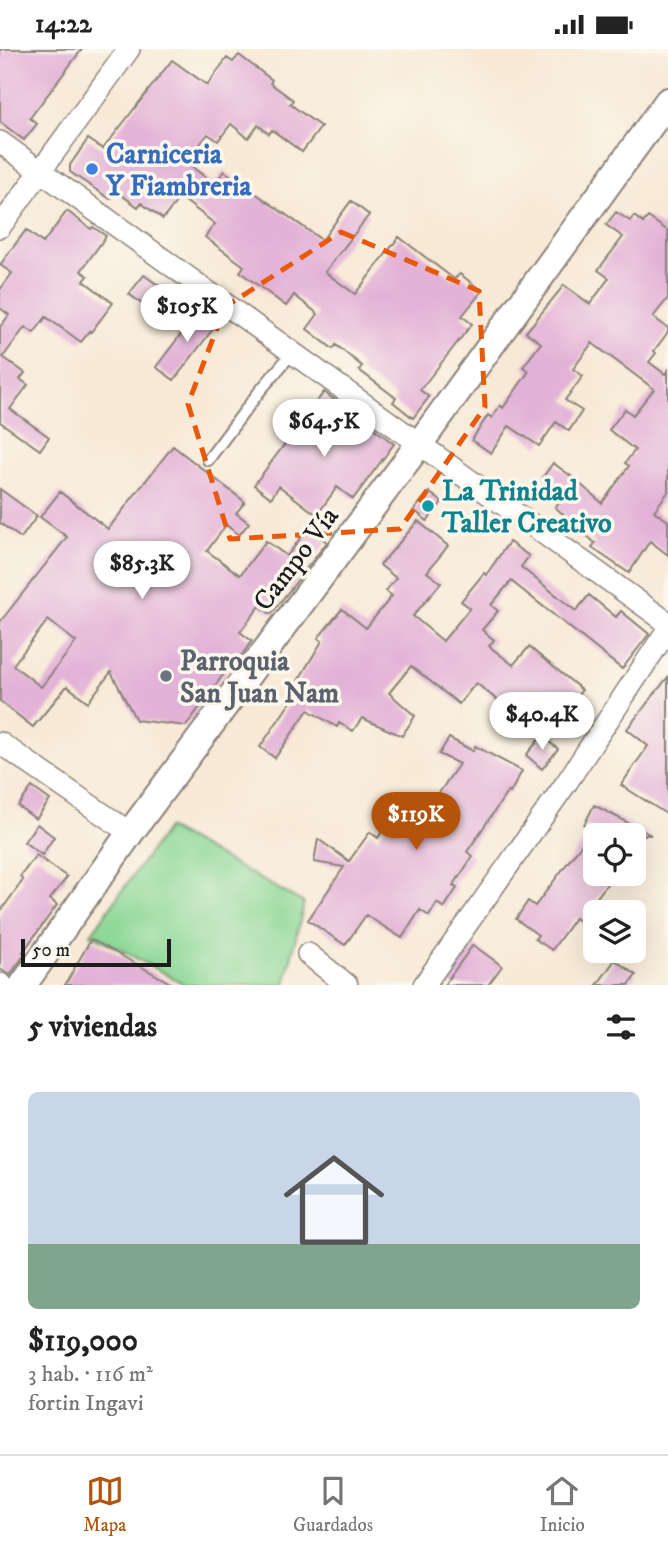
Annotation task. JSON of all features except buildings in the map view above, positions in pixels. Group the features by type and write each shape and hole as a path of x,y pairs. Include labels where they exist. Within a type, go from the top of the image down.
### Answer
{"street":[{"path":"0,227 129,49"},
{"name":"Campo Vía","path":"23,985 130,833 420,443 668,101"},
{"path":"0,142 668,623"},
{"path":"424,985 567,782 668,629"},
{"path":"0,743 130,833"},
{"path":"308,954 347,985"}],"lane":[{"path":"208,460 293,352"}],"highlighted area":[{"path":"341,232 479,291 485,407 400,529 230,539 188,404 225,307"}],"green space":[{"path":"167,828 304,903 285,985 186,985 91,934"}],"place":[{"name":"Carniceria Y Fiambreria","path":"92,169"},
{"name":"La Trinidad Taller Creativo","path":"428,506"},
{"name":"Parroquia San Juan Nam","path":"166,676"}]}
